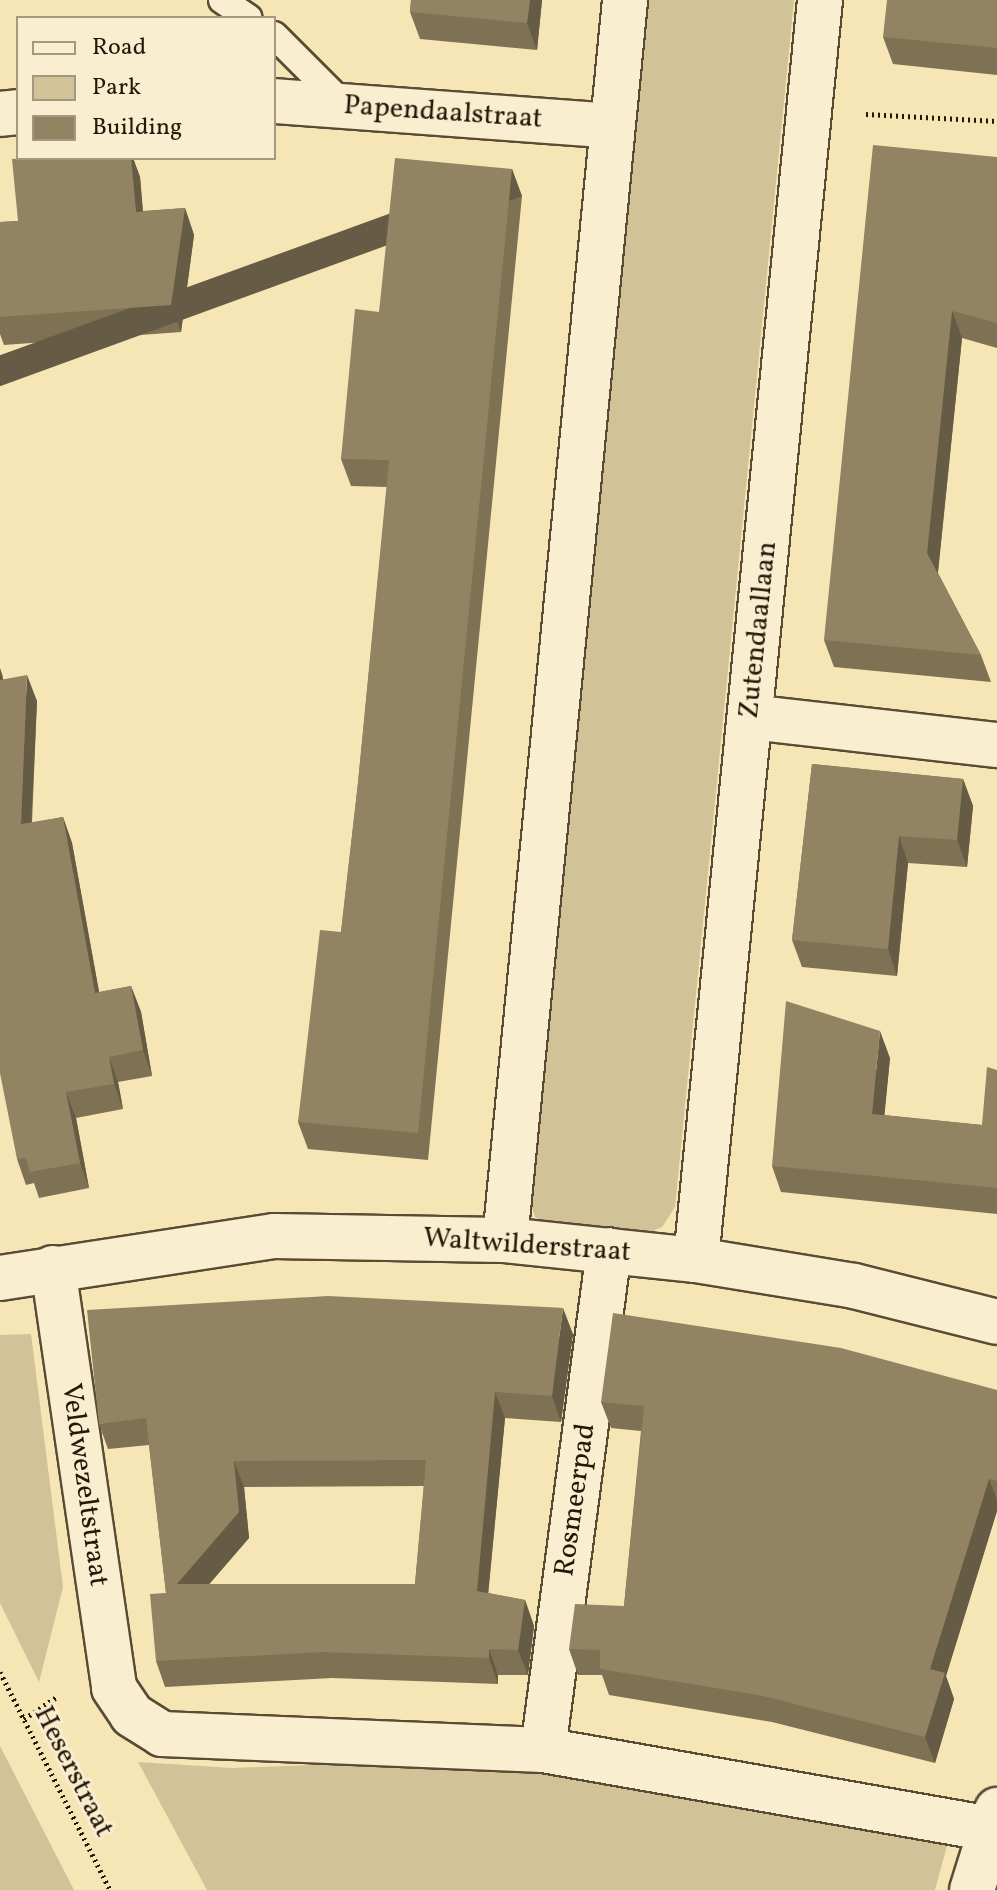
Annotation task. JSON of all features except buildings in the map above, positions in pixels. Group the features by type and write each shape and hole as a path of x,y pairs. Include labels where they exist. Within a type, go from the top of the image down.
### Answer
{"street":[{"path":"505,1240 625,0"},
{"name":"Zutendaallaan","path":"696,1260 820,0"},
{"name":"Papendaalstraat","path":"276,101 611,126"},
{"path":"750,717 997,745"},
{"name":"Waltwilderstraat","path":"53,1268 274,1236 505,1240 696,1260 854,1286 997,1322"},
{"name":"Rosmeerpad","path":"543,1750 609,1250"},
{"path":"0,1278 53,1268"},
{"name":"Veldwezeltstraat","path":"53,1268 114,1688 132,1715 162,1734 543,1750"},
{"path":"543,1750 994,1820 972,1890"}],"lane":[{"path":"222,0 246,16"},
{"path":"276,37 343,104"}],"path":[{"path":"809,111 997,121"},
{"name":"Heserstraat","path":"0,1672 110,1890"}],"green space":[{"path":"647,0 794,0 675,1207 662,1227 639,1237 558,1230 535,1217 528,1195"},
{"path":"31,1334 63,1587 39,1682 0,1603 0,1335"},
{"path":"0,1746 74,1890 0,1890"},
{"path":"416,1761 605,1780 950,1835 935,1890 207,1890 138,1762 233,1768"}]}
